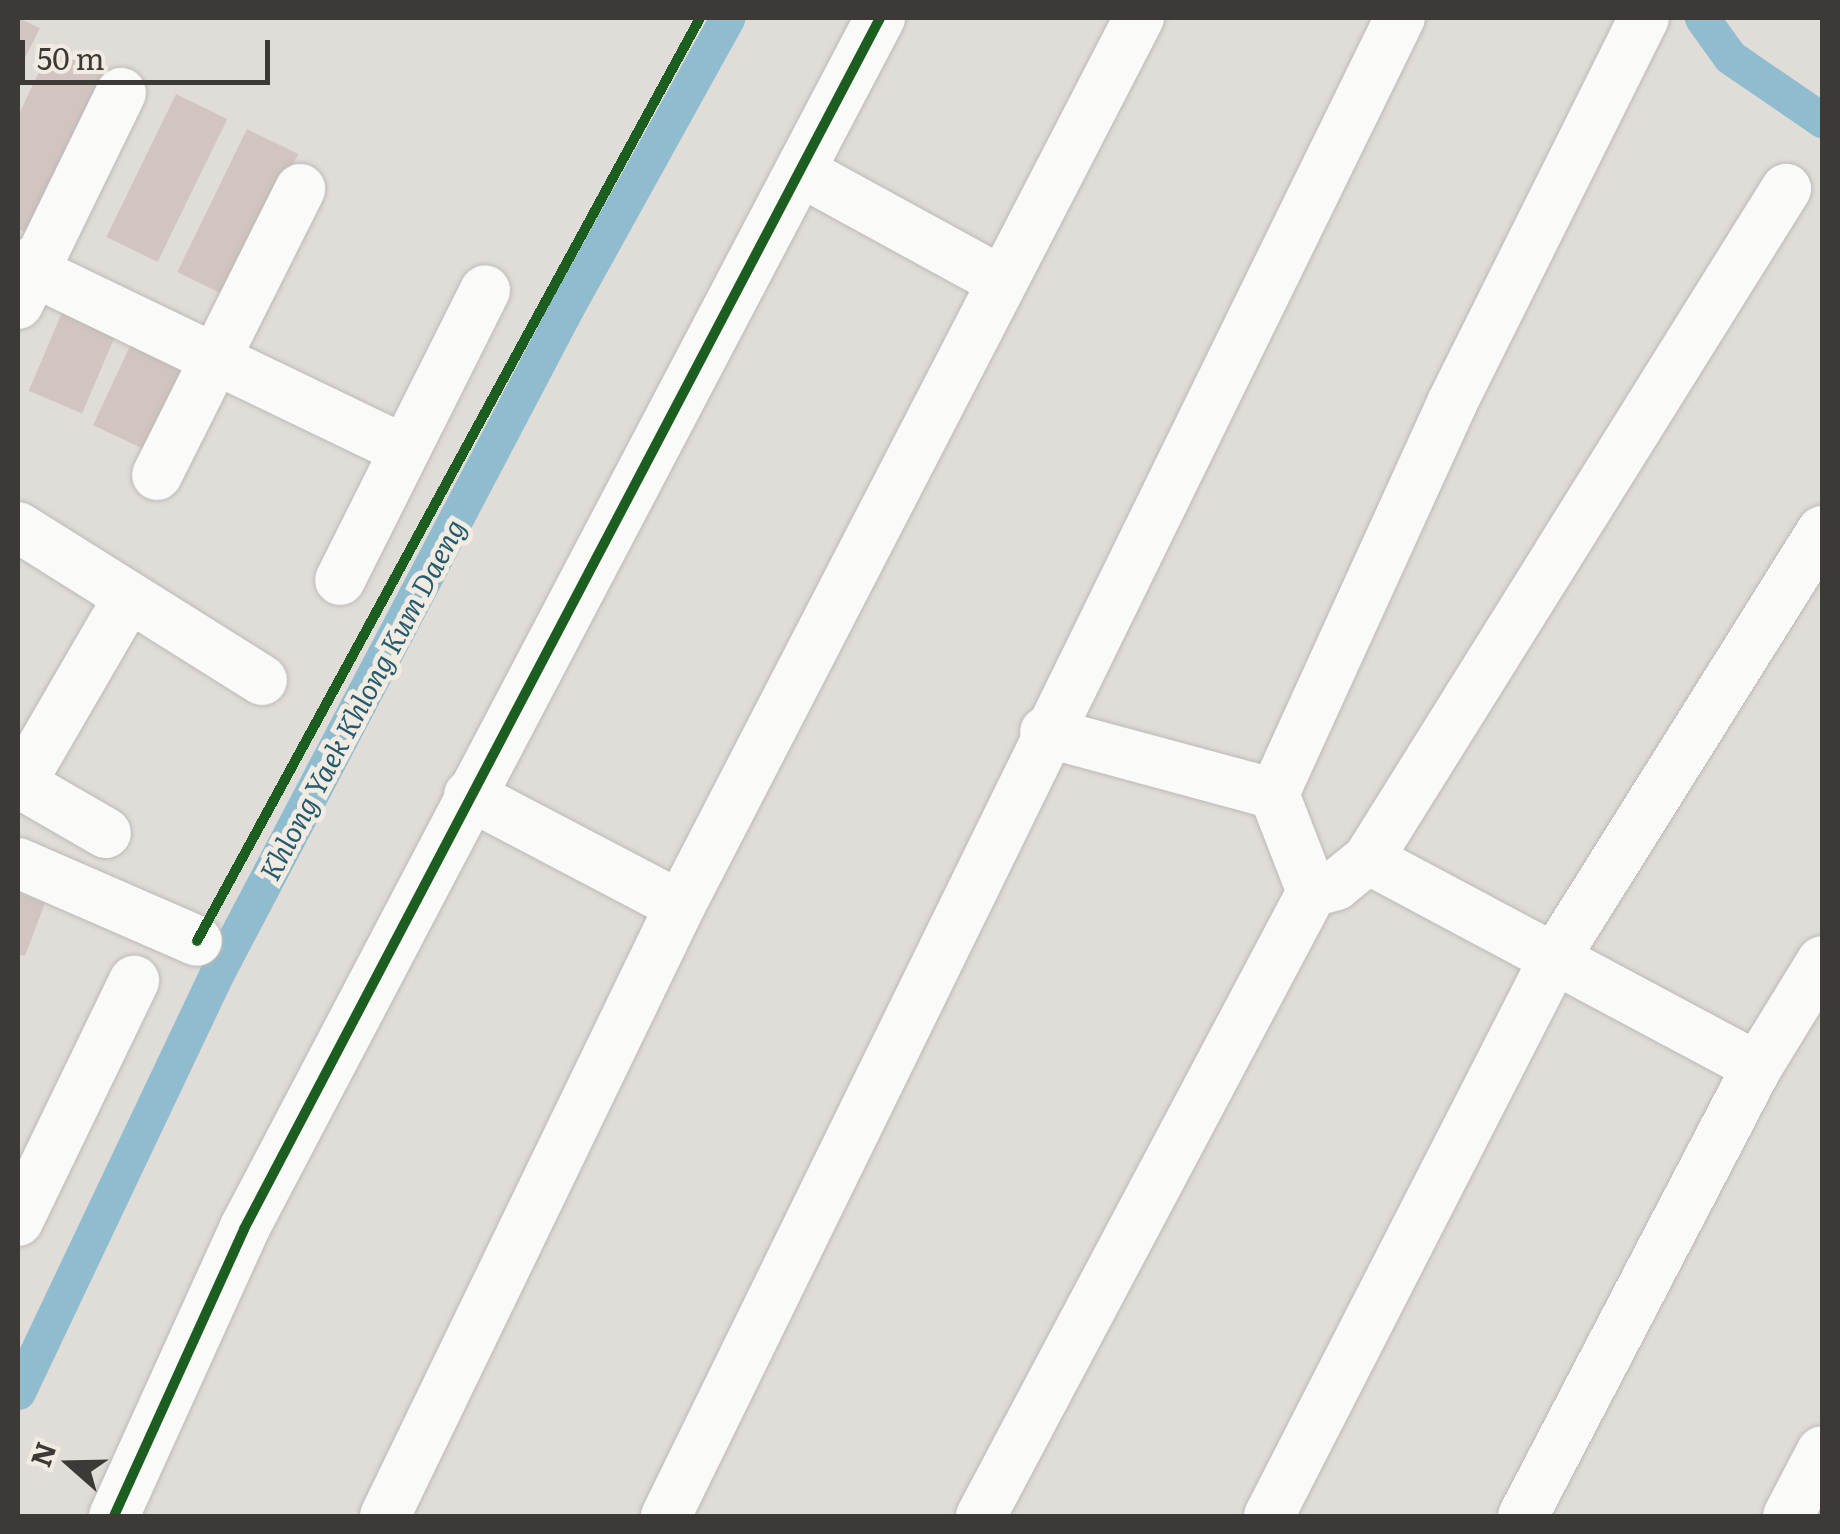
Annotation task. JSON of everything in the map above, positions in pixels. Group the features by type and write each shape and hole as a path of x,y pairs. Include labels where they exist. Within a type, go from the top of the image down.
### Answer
{"street":[{"path":"114,1516 244,1230 880,18"},
{"path":"385,1516 680,906 1000,281 1140,18"},
{"path":"666,1516 1045,732 1400,18"},
{"path":"1312,892 1274,794 1452,404 1644,18"},
{"path":"121,93 24,279 213,357 403,449"},
{"path":"800,171 1000,281"},
{"path":"157,475 300,188"},
{"path":"981,1516 1312,892 1336,886 1368,859 1786,189"},
{"path":"340,580 485,290"},
{"path":"18,527 262,680"},
{"path":"1269,1516 1554,959 1822,531"},
{"path":"106,833 19,786 128,598"},
{"path":"1045,732 1274,794"},
{"path":"470,795 680,906"},
{"path":"1368,859 1758,1068"},
{"path":"18,863 197,941"},
{"path":"1523,1516 1758,1068 1822,962"},
{"path":"18,1222 134,981"},
{"path":"1788,1516 1822,1450"}],"building":[{"path":"18,18 40,28 18,72"},
{"path":"51,47 105,73 27,233 18,229 18,116"},
{"path":"176,94 227,119 158,262 106,237"},
{"path":"247,129 298,154 229,297 177,272"},
{"path":"69,296 122,319 82,413 29,391"},
{"path":"137,331 190,356 147,450 93,425"},
{"path":"18,893 45,903 25,956 18,954"}],"waterway":[{"name":"Khlong Yaek Khlong Kum Daeng","path":"18,1392 217,973 566,309 727,18"},
{"path":"1702,18 1730,57 1822,120"}],"cycle path":[{"path":"197,941 700,18"},
{"path":"114,1516 244,1229 880,18"}]}
